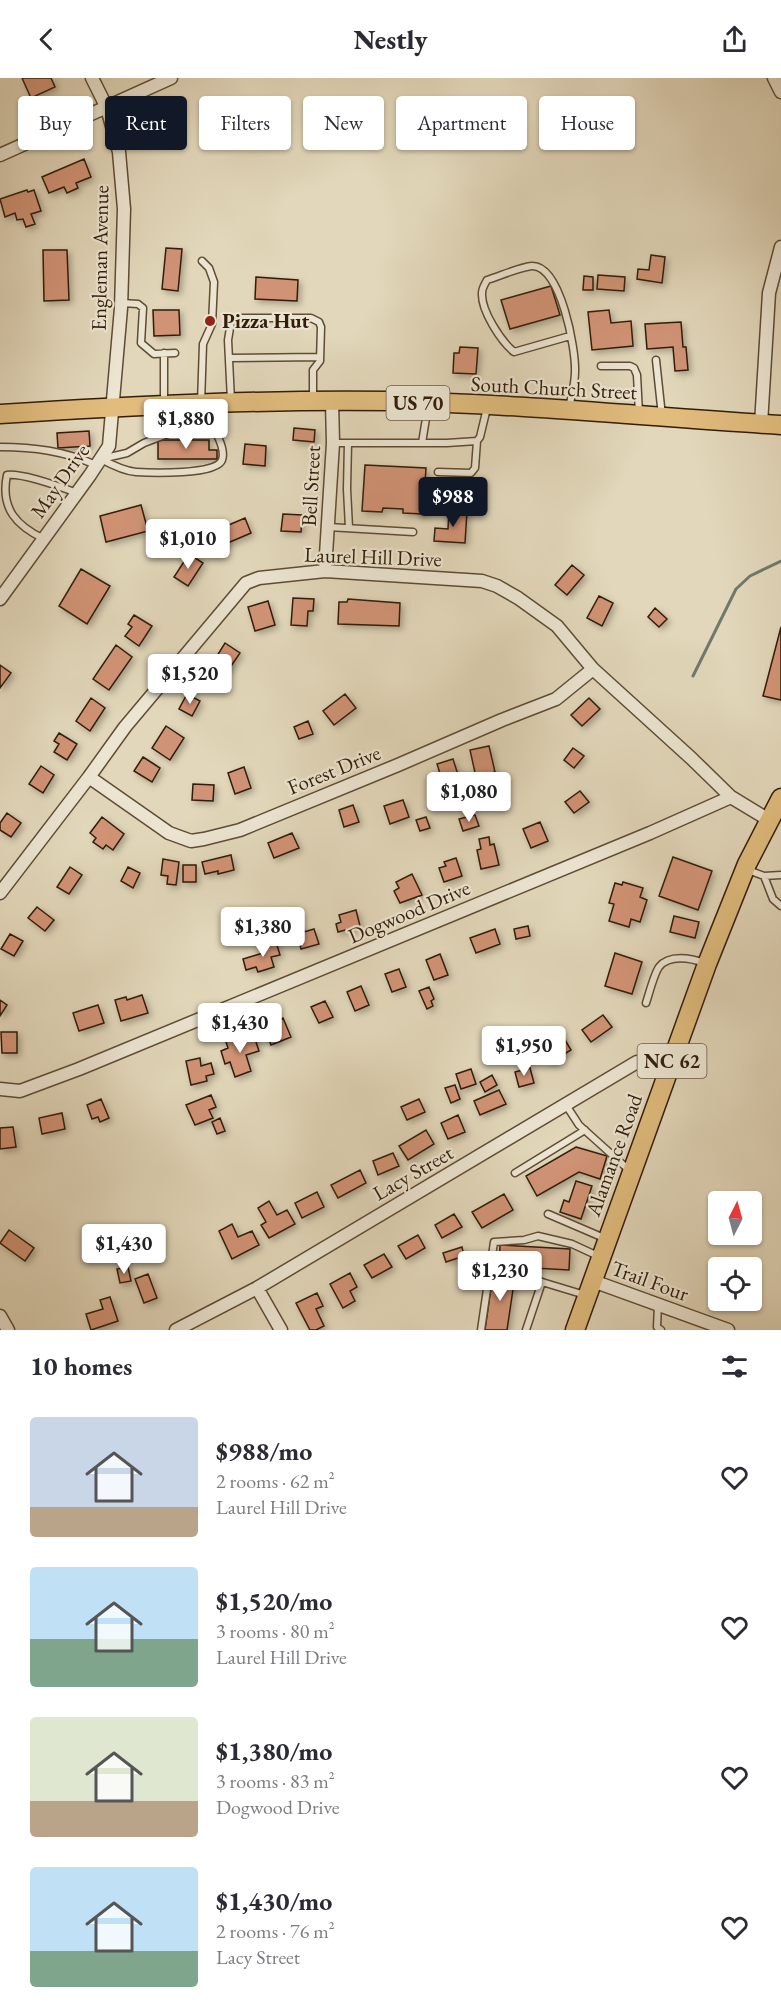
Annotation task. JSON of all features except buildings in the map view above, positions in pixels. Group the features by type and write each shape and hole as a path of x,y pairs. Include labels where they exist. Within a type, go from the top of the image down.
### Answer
{"main road":[{"name":"South Church Street","path":"0,414 217,403 429,403 781,425"},
{"name":"Alamance Road","path":"575,1330 707,964 745,869 781,798"}],"street":[{"name":"Engleman Avenue","path":"92,78 105,104"},
{"path":"133,96 171,78"},
{"path":"774,78 781,92"},
{"path":"0,155 105,109"},
{"name":"Engleman Avenue","path":"113,408 121,303 124,209 118,150"},
{"path":"761,424 769,293 781,247"},
{"name":"Bell Street","path":"325,571 333,443 332,402"},
{"name":"May Drive","path":"0,599 109,446 113,408"},
{"name":"Laurel Hill Drive","path":"0,893 90,777 125,727 246,583 259,578 325,571 482,581 497,586 518,598 556,626 593,669 691,758 730,797 769,820"},
{"name":"Forest Drive","path":"90,777 168,833 191,841 204,839 240,830 556,699 593,669"},
{"name":"Dogwood Drive","path":"0,1089 20,1091 79,1069 650,833 730,797"},
{"name":"Lacy Street","path":"176,1330 257,1288 638,1062 672,1062"},
{"path":"257,1288 280,1330"},
{"name":"Trail Four","path":"590,1289 658,1305 723,1329"},
{"path":"0,1316 8,1330"}],"lane":[{"path":"202,261 210,268 214,282 212,324 203,344 217,403"},
{"path":"569,410 575,373 570,336 554,281 546,271 533,266 488,280 482,290 482,298 489,318 504,344 514,352 570,336"},
{"path":"121,303 138,304 142,308 141,342 154,354 175,353"},
{"path":"0,447 46,449 136,472 203,471 219,465 223,452 212,424 229,358 228,340 231,322 237,318 311,318 319,322 321,327 320,361 314,370 312,402"},
{"path":"164,354 164,405"},
{"path":"229,358 320,357"},
{"path":"656,360 662,417"},
{"path":"601,366 634,368 637,375 639,415"},
{"path":"422,443 429,403"},
{"path":"438,472 471,473 475,468 477,441 487,406"},
{"path":"98,462 127,453 144,443 173,432 193,430 212,424"},
{"path":"333,443 477,441"},
{"path":"348,443 346,489 349,528"},
{"path":"44,538 27,530 10,517 3,505 2,494 7,476 41,480 77,493"},
{"path":"328,526 413,532"},
{"path":"745,869 764,876 781,874"},
{"path":"764,876 773,899 781,906"},
{"path":"646,1003 659,967 668,961 680,958 693,959 707,964"},
{"path":"566,1105 579,1125 632,1173"},
{"path":"515,1173 585,1130"},
{"path":"548,1214 608,1240"},
{"path":"480,1330 494,1242 524,1240 538,1236 572,1244 601,1258"},
{"path":"491,1268 522,1274 542,1282 590,1289"},
{"path":"526,1330 542,1282"},
{"path":"658,1305 659,1329"}],"waterway":[{"path":"693,676 736,589 750,576 781,561"}],"place":[{"name":"Pizza Hut","path":"210,321"}]}
